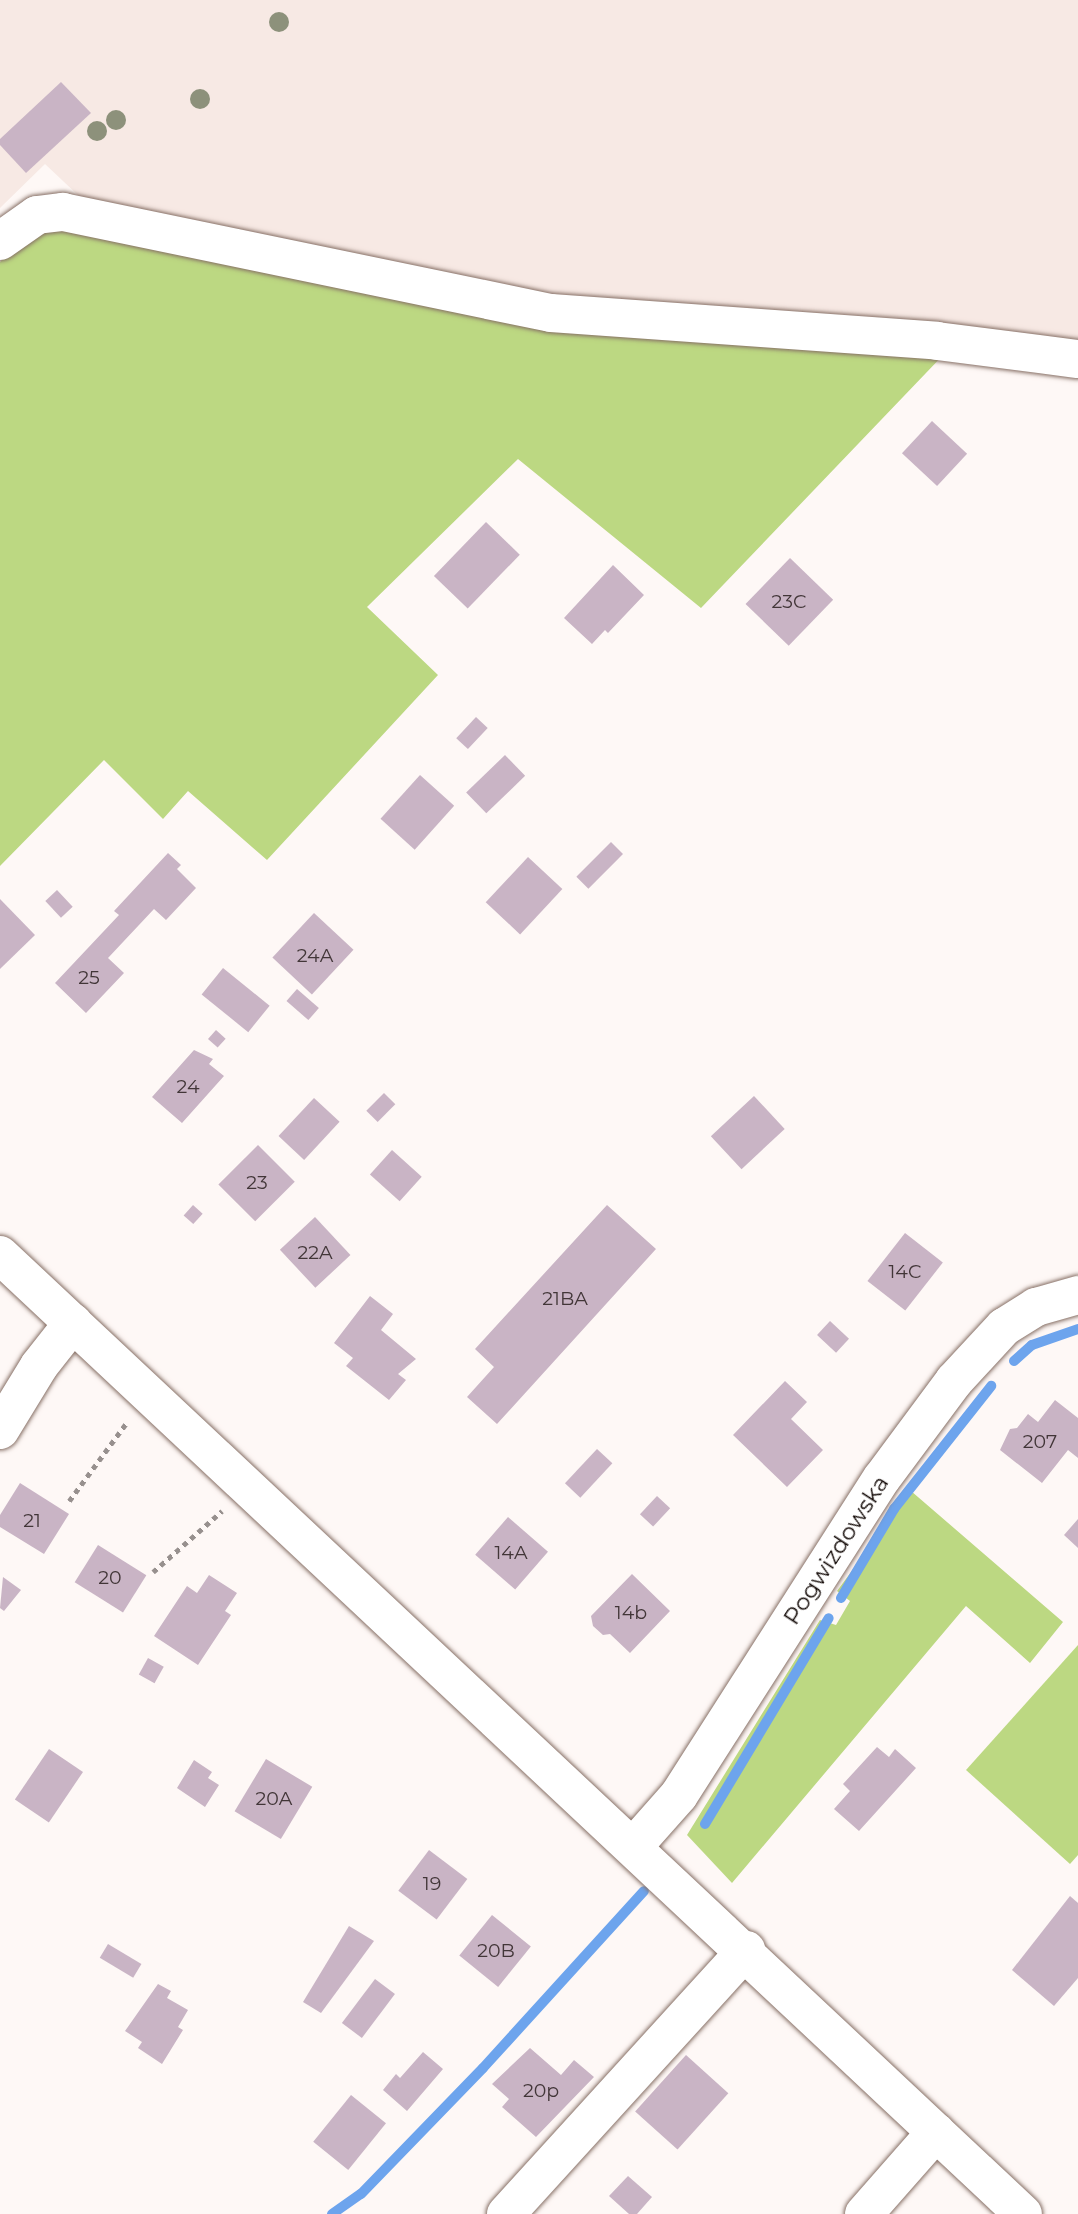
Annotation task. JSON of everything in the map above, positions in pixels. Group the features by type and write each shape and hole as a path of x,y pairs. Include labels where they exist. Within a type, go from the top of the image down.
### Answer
{"street":[{"path":"0,241 37,215 63,212 551,313 937,341 1078,359"},
{"path":"0,1255 632,1847 746,1950 1023,2214"},
{"name":"Pogwizdowska","path":"632,1847 679,1795 867,1500 954,1381 1004,1327 1036,1307 1078,1296"},
{"path":"0,1430 39,1366 73,1323"},
{"path":"506,2214 746,1950"},
{"path":"864,2214 936,2132"}],"path":[{"path":"69,1501 146,1392"},
{"path":"153,1572 220,1513 242,1481"}],"shaded area":[{"path":"0,0 1078,0 1078,344 538,298 81,198 45,164 0,208"}],"green space":[{"path":"57,227 948,350 701,608 518,459 367,607 438,675 267,860 188,791 163,819 104,760 0,866 0,262 12,249"},
{"path":"911,1491 1063,1622 1030,1663 966,1606 732,1883 687,1835 820,1620 836,1625 850,1601 837,1591"},
{"path":"1078,1645 1078,1855 1070,1864 966,1770"}],"building":[{"path":"61,82 91,113 26,173 0,145 0,139"},
{"path":"932,421 967,454 937,486 902,453"},
{"path":"486,522 520,555 468,609 434,576"},
{"path":"790,558 833,600 789,646 746,604"},
{"path":"613,565 644,595 608,633 605,630 592,644 564,618"},
{"path":"476,717 488,728 468,749 456,738"},
{"path":"505,755 525,776 486,813 466,793"},
{"path":"420,775 454,806 415,850 381,819"},
{"path":"611,842 623,854 588,889 576,877"},
{"path":"168,853 181,865 177,869 196,888 166,920 154,909 108,958 124,973 86,1013 55,983 119,915 114,911"},
{"path":"528,857 562,889 520,934 486,902"},
{"path":"57,890 73,907 61,918 45,901"},
{"path":"0,899 35,935 0,969"},
{"path":"314,913 353,950 312,994 272,958"},
{"path":"223,968 270,1006 248,1032 202,994"},
{"path":"297,989 319,1008 308,1020 287,1001"},
{"path":"216,1030 226,1039 218,1048 208,1039"},
{"path":"194,1050 213,1059 209,1064 224,1076 182,1123 152,1097"},
{"path":"384,1093 395,1104 378,1122 366,1111"},
{"path":"754,1096 785,1129 742,1169 711,1136"},
{"path":"314,1098 340,1122 304,1160 279,1136"},
{"path":"258,1145 295,1182 255,1221 218,1185"},
{"path":"392,1150 422,1177 400,1201 370,1175"},
{"path":"193,1205 203,1214 193,1224 184,1215"},
{"path":"607,1205 656,1249 497,1424 467,1397 494,1367 475,1349"},
{"path":"315,1217 350,1255 315,1288 280,1250"},
{"path":"905,1233 943,1263 905,1311 867,1281"},
{"path":"370,1296 393,1314 381,1330 416,1359 398,1374 406,1380 389,1400 346,1366 353,1358 334,1343"},
{"path":"830,1321 849,1339 836,1353 817,1335"},
{"path":"785,1381 807,1402 791,1419 823,1450 787,1487 733,1435"},
{"path":"1055,1400 1078,1418 1078,1458 1068,1450 1042,1483 1000,1450 1010,1429 1017,1428 1028,1414 1038,1422"},
{"path":"597,1449 612,1463 580,1498 565,1483"},
{"path":"20,1483 69,1514 44,1554 0,1527 0,1515"},
{"path":"657,1496 670,1508 653,1527 640,1514"},
{"path":"508,1517 548,1552 515,1590 475,1555"},
{"path":"1078,1519 1078,1548 1064,1535"},
{"path":"98,1545 146,1575 123,1613 75,1582"},
{"path":"632,1574 670,1611 630,1653 610,1634 603,1635 593,1626 591,1616"},
{"path":"209,1575 237,1593 225,1611 231,1615 198,1665 154,1636 187,1586 197,1593"},
{"path":"3,1577 21,1590 4,1611 0,1608"},
{"path":"148,1658 164,1667 155,1683 139,1675"},
{"path":"877,1747 889,1757 895,1749 916,1768 859,1831 834,1809 850,1791 843,1784"},
{"path":"49,1749 83,1772 49,1822 15,1800"},
{"path":"266,1759 312,1787 281,1839 235,1811"},
{"path":"194,1760 212,1772 208,1778 219,1785 205,1807 177,1788"},
{"path":"429,1850 467,1879 437,1920 398,1891"},
{"path":"1070,1896 1078,1903 1078,1978 1054,2006 1012,1970"},
{"path":"492,1915 531,1946 498,1987 459,1955"},
{"path":"349,1926 374,1941 321,2013 303,2002"},
{"path":"108,1944 141,1964 133,1978 100,1958"},
{"path":"375,1979 395,1994 362,2038 342,2023"},
{"path":"158,1984 171,1991 167,1998 188,2010 178,2027 183,2030 162,2064 138,2048 142,2042 125,2031"},
{"path":"530,2048 561,2075 574,2060 594,2077 536,2137 502,2107 509,2099 492,2084"},
{"path":"423,2052 443,2069 407,2111 383,2090 396,2074 400,2078"},
{"path":"686,2055 728,2093 678,2150 635,2111"},
{"path":"351,2095 386,2123 348,2170 313,2142"},
{"path":"628,2176 652,2197 637,2214 629,2214 609,2196"}],"waterway":[{"path":"1014,1361 1032,1345 1078,1329"},
{"path":"841,1598 894,1509 991,1386"},
{"path":"705,1824 829,1618"},
{"path":"332,2214 361,2194 483,2068 644,1891"}]}
